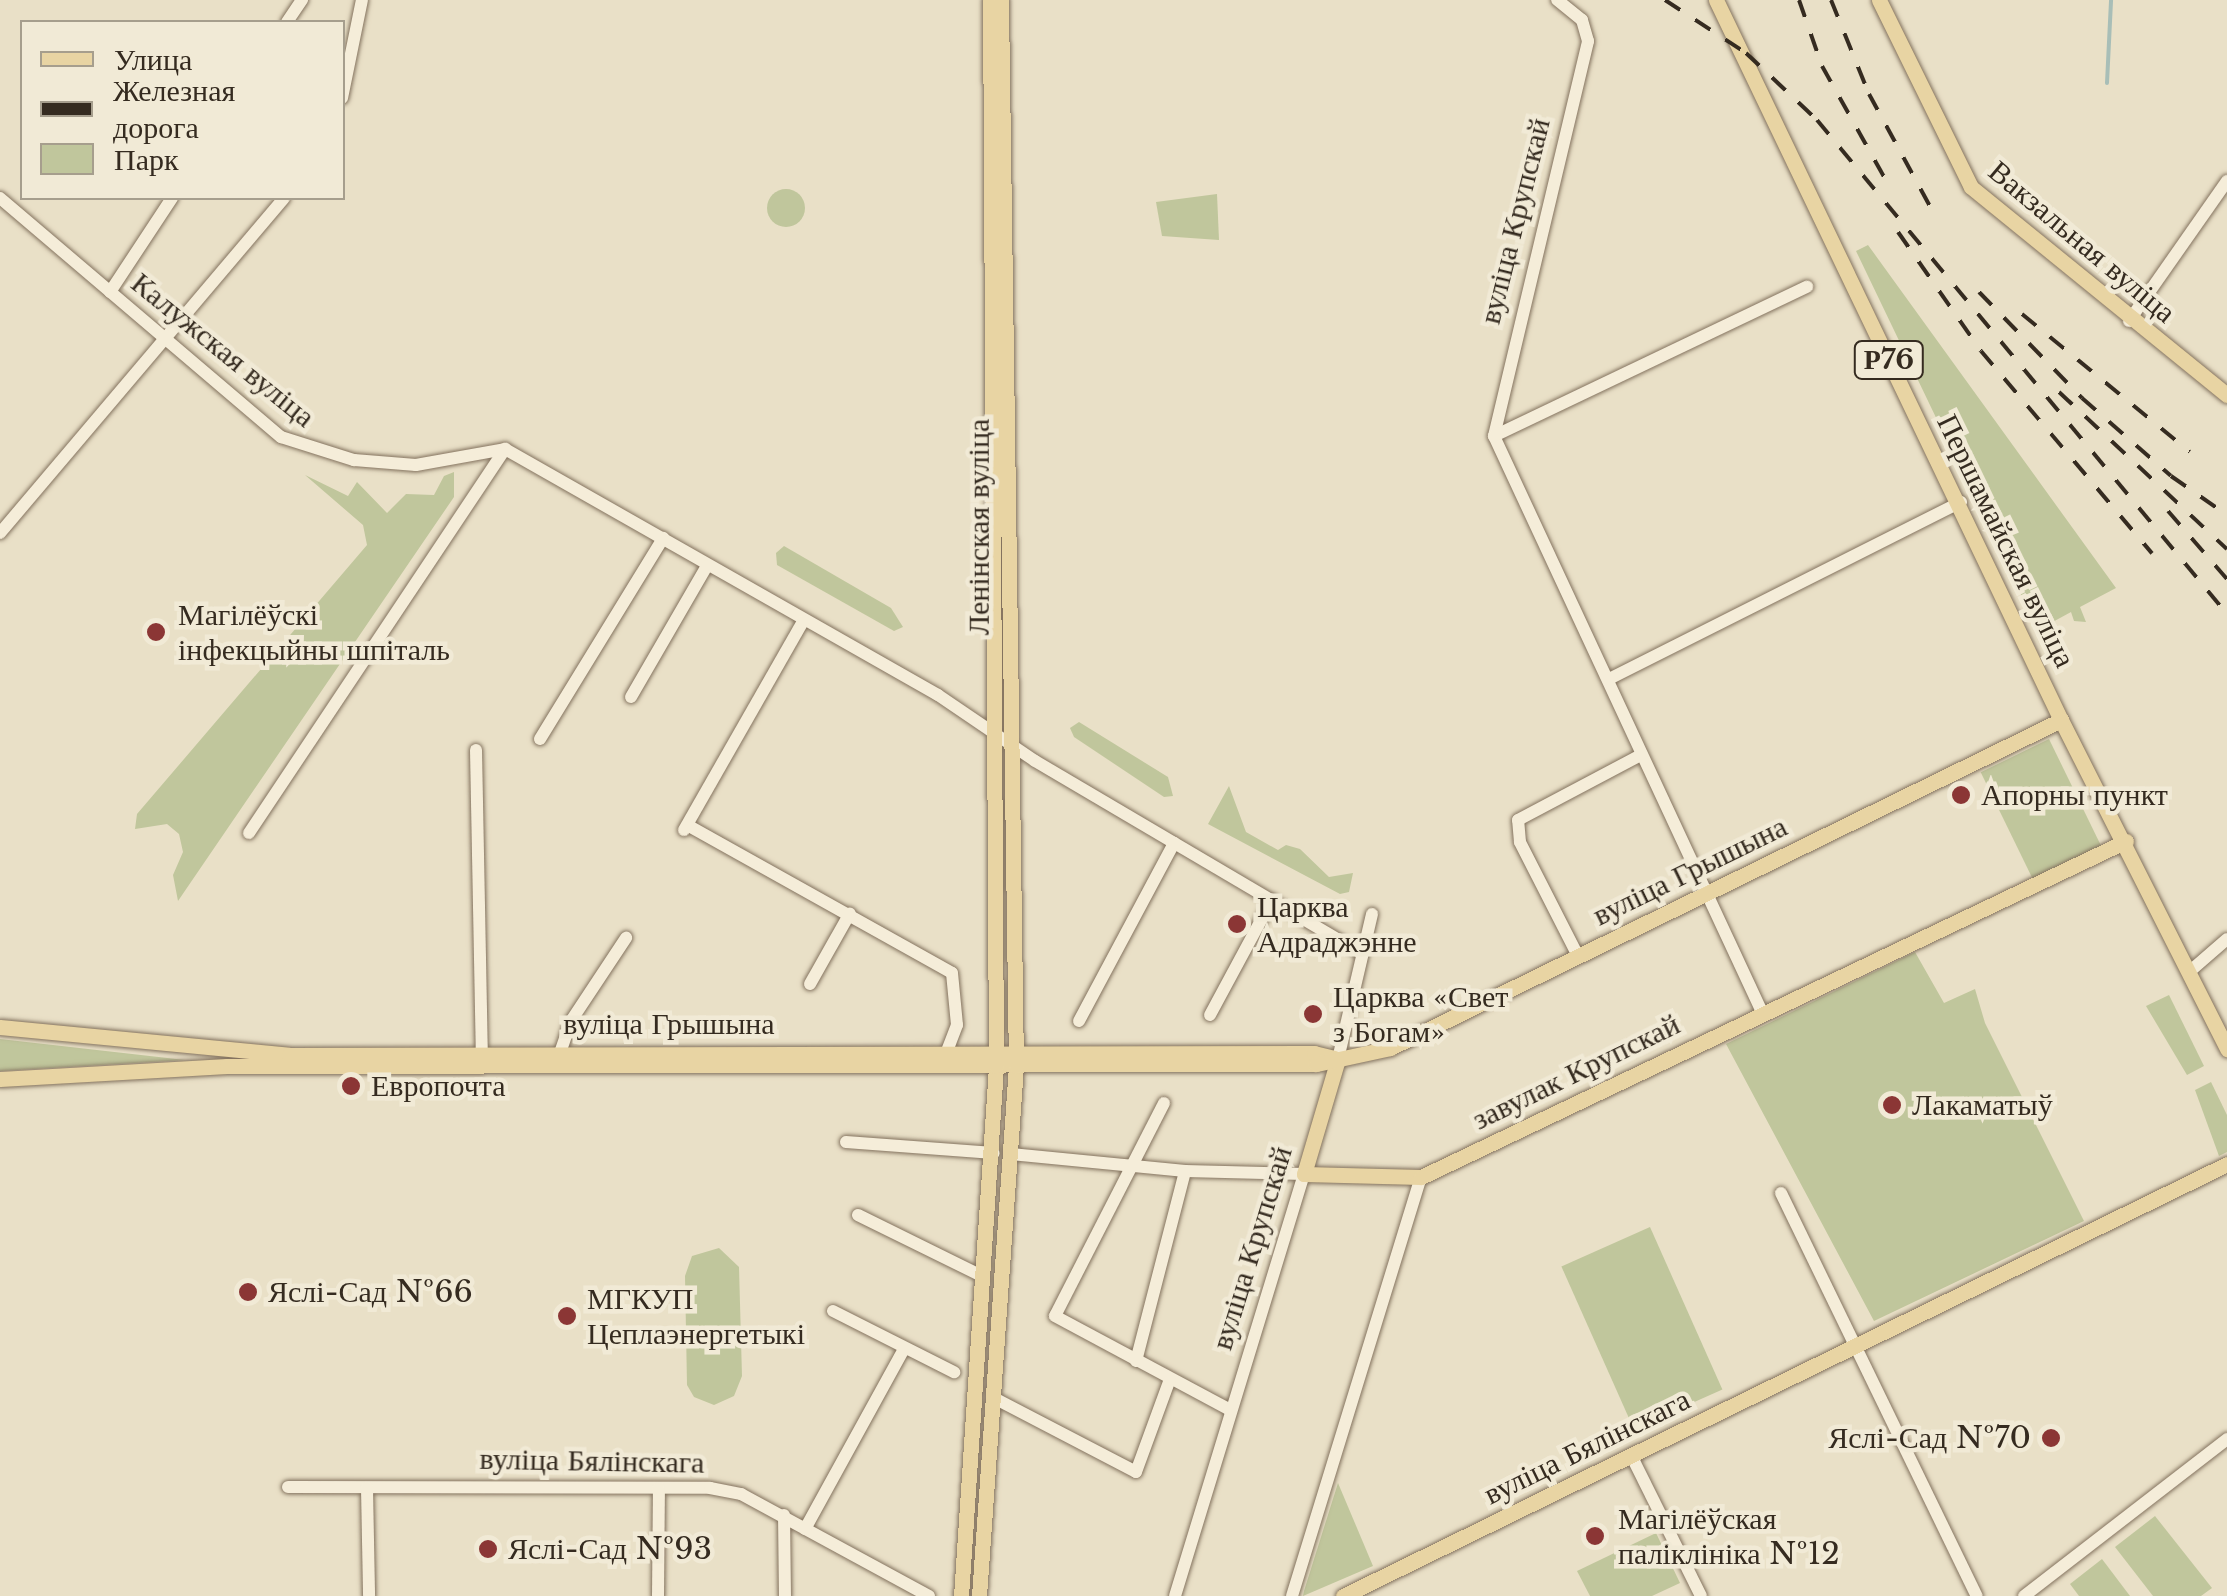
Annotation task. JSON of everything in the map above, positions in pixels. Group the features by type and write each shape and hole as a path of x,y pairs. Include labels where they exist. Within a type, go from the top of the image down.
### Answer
{"main road":[{"name":"Ленінская вуліца","path":"990,0 998,133"},
{"name":"Ленінская вуліца","path":"996,1059 1001,739 1001,0"},
{"name":"Першамайская вуліца","path":"1716,0 1961,502 2061,720 2126,841 2227,1049"},
{"name":"Вакзальная вуліца","path":"1879,0 1970,187 2129,321 2226,393"},
{"name":"вуліца Грышына","path":"0,1027 211,1052 481,1058 1016,1059 1314,1052 1338,1059 1390,1048 2061,720"},
{"name":"Ленінская вуліца","path":"1001,739 1016,1059"},
{"name":"завулак Крупскай","path":"1304,1174 1421,1177 2126,841"},
{"name":"вуліца Грышына","path":"0,1080 227,1066 481,1058 561,1050 946,1053 996,1059"},
{"path":"961,1596 994,1153 996,1059"},
{"path":"979,1596 1016,1059"},
{"name":"вуліца Крупскай","path":"1304,1174 1338,1059"},
{"name":"вуліца Бялінскага","path":"1343,1596 2227,1164"}],"street":[{"path":"345,83 362,0"},
{"name":"вуліца Крупскай","path":"1494,436 1586,52 1582,20 1557,0"},
{"path":"2129,321 2227,181"},
{"name":"Калужская вуліца","path":"0,198 164,342 281,437 306,450 416,464 505,449"},
{"path":"110,292 171,200"},
{"path":"0,532 282,200"},
{"path":"2212,205 2227,216"},
{"path":"1762,1012 1494,436 1807,287"},
{"path":"249,832 505,449 938,695 1001,739 1361,953"},
{"path":"1608,679 1961,502"},
{"path":"540,739 663,538"},
{"path":"631,697 706,566"},
{"path":"803,621 686,828 850,913 952,973 957,1025 946,1053"},
{"path":"476,750 481,1058"},
{"path":"1578,956 1520,842 1518,820 1641,756"},
{"path":"1079,1020 1174,843"},
{"path":"1210,1015 1272,900"},
{"path":"810,984 850,913"},
{"name":"вуліца Крупскай","path":"1338,1059 1372,914"},
{"path":"561,1050 571,1021 626,938"},
{"path":"2188,972 2227,940"},
{"path":"1164,1104 1055,1316 1230,1410"},
{"path":"846,1142 994,1153"},
{"name":"завулак Крупскай","path":"1011,1154 1185,1171 1304,1174"},
{"path":"1136,1361 1185,1171"},
{"name":"вуліца Крупскай","path":"1175,1596 1304,1174"},
{"path":"1292,1596 1421,1177"},
{"path":"1781,1193 1977,1596"},
{"path":"858,1215 984,1277"},
{"path":"833,1311 903,1351 954,1372"},
{"path":"806,1529 903,1351"},
{"path":"994,1398 1136,1472 1170,1379"},
{"path":"2024,1596 2227,1439"},
{"path":"1632,1457 1701,1596"},
{"name":"вуліца Бялінскага","path":"288,1487 659,1488 741,1494 930,1596"},
{"path":"368,1488 370,1596"},
{"path":"658,1596 659,1488"},
{"path":"784,1515 786,1596"}],"green space":[{"path":"786,189 799,195 805,208 799,221 786,227 773,221 767,208 773,195"},
{"path":"1217,194 1219,240 1162,236 1156,202"},
{"path":"1868,245 2116,588 2080,607 2086,622 2074,621 2071,612 2038,630 1856,251"},
{"path":"454,472 454,497 178,901 173,875 183,852 179,834 167,824 135,829 137,814 367,545 363,525 305,475 348,496 357,482 387,513 406,494 434,495 444,476"},
{"path":"784,546 891,608 903,627 894,631 777,565 776,553"},
{"path":"1079,722 1168,777 1173,796 1164,797 1074,737 1070,728"},
{"path":"2049,739 2101,846 2033,879 1981,772"},
{"path":"1229,786 1246,832 1278,850 1286,845 1300,849 1329,877 1353,873 1349,892 1340,894 1208,824"},
{"name":"Лакаматыў","path":"1915,952 1944,1003 1975,989 1985,1023 2084,1221 1874,1321 1726,1044"},
{"path":"2169,995 2204,1066 2187,1075 2146,1006"},
{"path":"0,1039 185,1060 0,1071"},
{"path":"2211,1082 2227,1115 2227,1152 2219,1156 2195,1090"},
{"path":"1650,1227 1722,1390 1634,1429 1561,1266"},
{"path":"719,1248 739,1267 742,1376 734,1396 714,1405 694,1397 687,1385 685,1276 692,1256"},
{"path":"1338,1483 1373,1566 1303,1596 1304,1591"},
{"path":"2155,1516 2212,1588 2201,1596 2153,1596 2115,1547"},
{"path":"1656,1533 1680,1583 1652,1596 1590,1596 1577,1571"},
{"path":"2102,1559 2130,1596 2079,1596 2070,1584"}],"waterway":[{"path":"2107,83 2111,0"}],"railway":[{"path":"1665,0 1746,53 1817,120 2227,614"},
{"path":"1799,0 1822,66 1888,184"},
{"path":"1831,0 1869,94 1933,212"},
{"path":"1898,232 1981,351 2152,553"},
{"path":"1979,292 2082,398 2171,476 2227,515"},
{"path":"2022,314 2190,452"},
{"path":"2059,392 2227,549"},
{"path":"2168,511 2227,579"}],"place":[{"name":"Магілёўскі інфекцыйны шпіталь","path":"156,632"},
{"name":"Апорны пункт","path":"1961,795"},
{"name":"Царква Адраджэнне","path":"1237,924"},
{"name":"Царква «Свет з Богам»","path":"1313,1014"},
{"name":"Европочта","path":"351,1086"},
{"name":"Лакаматыў","path":"1892,1105"},
{"name":"Яслі-Сад №66","path":"248,1292"},
{"name":"МГКУП Цеплаэнергетыкі","path":"567,1316"},
{"name":"Яслі-Сад №70","path":"2051,1438"},
{"name":"Магілёўская паліклініка №12","path":"1595,1536"},
{"name":"Яслі-Сад №93","path":"488,1549"}]}
